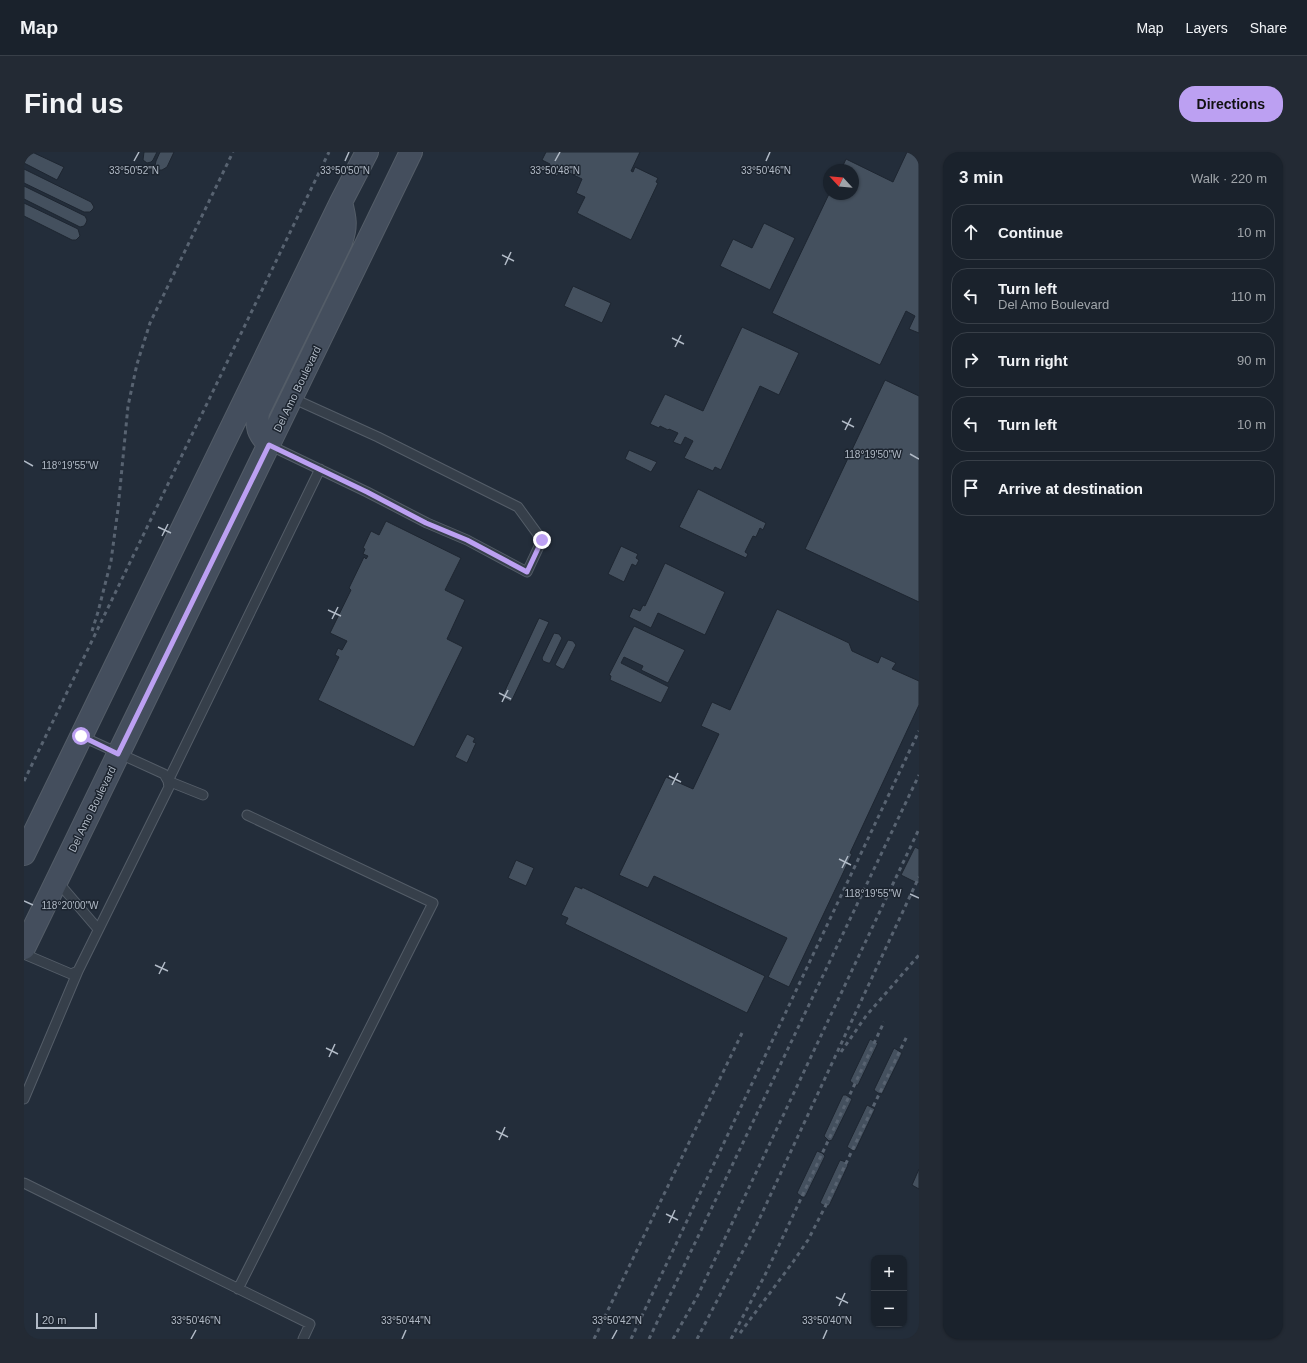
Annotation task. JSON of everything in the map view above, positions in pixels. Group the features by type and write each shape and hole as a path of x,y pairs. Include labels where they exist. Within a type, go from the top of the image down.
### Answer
{"main road":[{"path":"24,854 341,202 368,152"},
{"name":"Del Amo Boulevard","path":"24,948 411,152"},
{"path":"269,445 262,438 258,430 258,412 345,233 346,222 341,202"}],"lane":[{"path":"269,445 426,523 467,540 527,572 542,540 518,507 378,437 292,398"},
{"path":"168,781 320,469"},
{"path":"24,1099 78,971 169,787 168,781 164,774 81,736"},
{"path":"168,781 203,795"},
{"path":"238,1289 433,903 247,815"},
{"path":"57,881 98,929"},
{"path":"24,954 71,974 78,971"},
{"path":"24,1183 310,1324 303,1339"}],"building":[{"path":"29,152 64,167 57,180 24,163"},
{"path":"144,152 157,152 153,160 147,163 143,160"},
{"path":"160,152 174,152 167,167 162,170 159,170 155,166"},
{"path":"546,152 640,152 631,171 633,172 635,167 658,178 656,182 658,183 631,240 577,213 585,197 576,193 582,179 561,169 557,176 547,171 550,164 542,160"},
{"path":"907,152 919,152 919,333 909,329 915,316 906,311 880,365 772,313 826,200 859,200 859,165 893,182"},
{"path":"846,159 856,164 844,164"},
{"path":"24,169 91,202 94,207 93,209 90,212 84,212 24,183"},
{"path":"24,186 85,216 87,220 86,223 84,226 80,227 24,199"},
{"path":"24,203 78,229 80,236 76,240 72,240 24,216"},
{"path":"764,223 795,238 770,290 720,266 733,239 752,248"},
{"path":"573,286 611,303 602,323 564,306"},
{"path":"742,327 799,353 779,395 760,386 721,470 715,467 713,471 684,458 693,441 685,437 681,445 673,442 678,433 650,424 665,394 703,411"},
{"path":"885,380 919,396 919,602 805,549"},
{"path":"629,450 657,462 651,472 625,459"},
{"path":"698,489 766,523 763,530 760,528 756,537 753,536 745,552 748,554 746,558 679,527"},
{"path":"386,521 461,558 445,590 465,600 447,639 463,647 414,747 318,700 339,657 335,655 338,648 342,650 347,641 330,633 351,590 349,588 364,557 366,559 368,556 363,554 365,549 363,548 371,531 379,535"},
{"path":"621,546 638,554 636,558 639,560 636,566 632,564 624,582 608,574"},
{"path":"665,563 725,592 705,635 658,613 651,628 629,617 633,608 640,611 643,605 645,606"},
{"path":"777,609 849,643 852,651 878,663 881,656 896,663 892,669 919,681 919,705 850,853 852,854 789,987 768,977 787,938 654,876 648,888 619,875 666,777 693,789 719,734 701,726 712,702 730,710"},
{"path":"539,618 549,622 511,702 502,697"},
{"path":"634,626 685,650 668,683 641,670 643,666 624,657 621,663 669,687 661,703 610,680 611,676 609,675"},
{"path":"554,633 559,634 562,638 550,663 548,663 543,661 542,658"},
{"path":"568,640 573,641 576,645 564,669 562,669 555,665"},
{"path":"467,734 475,738 473,742 476,743 467,763 455,757"},
{"path":"915,847 919,849 919,884 901,875"},
{"path":"516,860 534,868 526,886 508,878"},
{"path":"575,886 582,889 582,887 765,976 747,1013 565,924 568,918 561,915"},
{"path":"870,1039 878,1043 858,1085 855,1085 850,1081"},
{"path":"894,1048 902,1053 882,1094 878,1093 874,1090"},
{"path":"843,1095 846,1095 852,1099 832,1140 829,1141 824,1136"},
{"path":"867,1105 875,1109 855,1151 847,1147"},
{"path":"817,1151 825,1156 805,1197 802,1197 797,1193"},
{"path":"840,1160 846,1162 848,1165 829,1206 823,1205 820,1203"},
{"path":"919,1169 919,1189 912,1185"}],"railway":[{"path":"92,631 111,561 118,509 128,406 137,364 150,323 233,152"},
{"path":"24,781 329,152"},
{"path":"631,1339 919,731"},
{"path":"649,1339 919,775"},
{"path":"673,1339 698,1295 919,829"},
{"path":"697,1339 756,1226 919,877"},
{"path":"841,1052 866,1016 919,955"},
{"path":"731,1339 765,1275 884,1022"},
{"path":"594,1339 742,1033"},
{"path":"740,1333 808,1240 907,1036"}],"route":[{"path":"81,736 118,754 269,445 367,492 426,523 467,540 527,572 542,540"}]}
